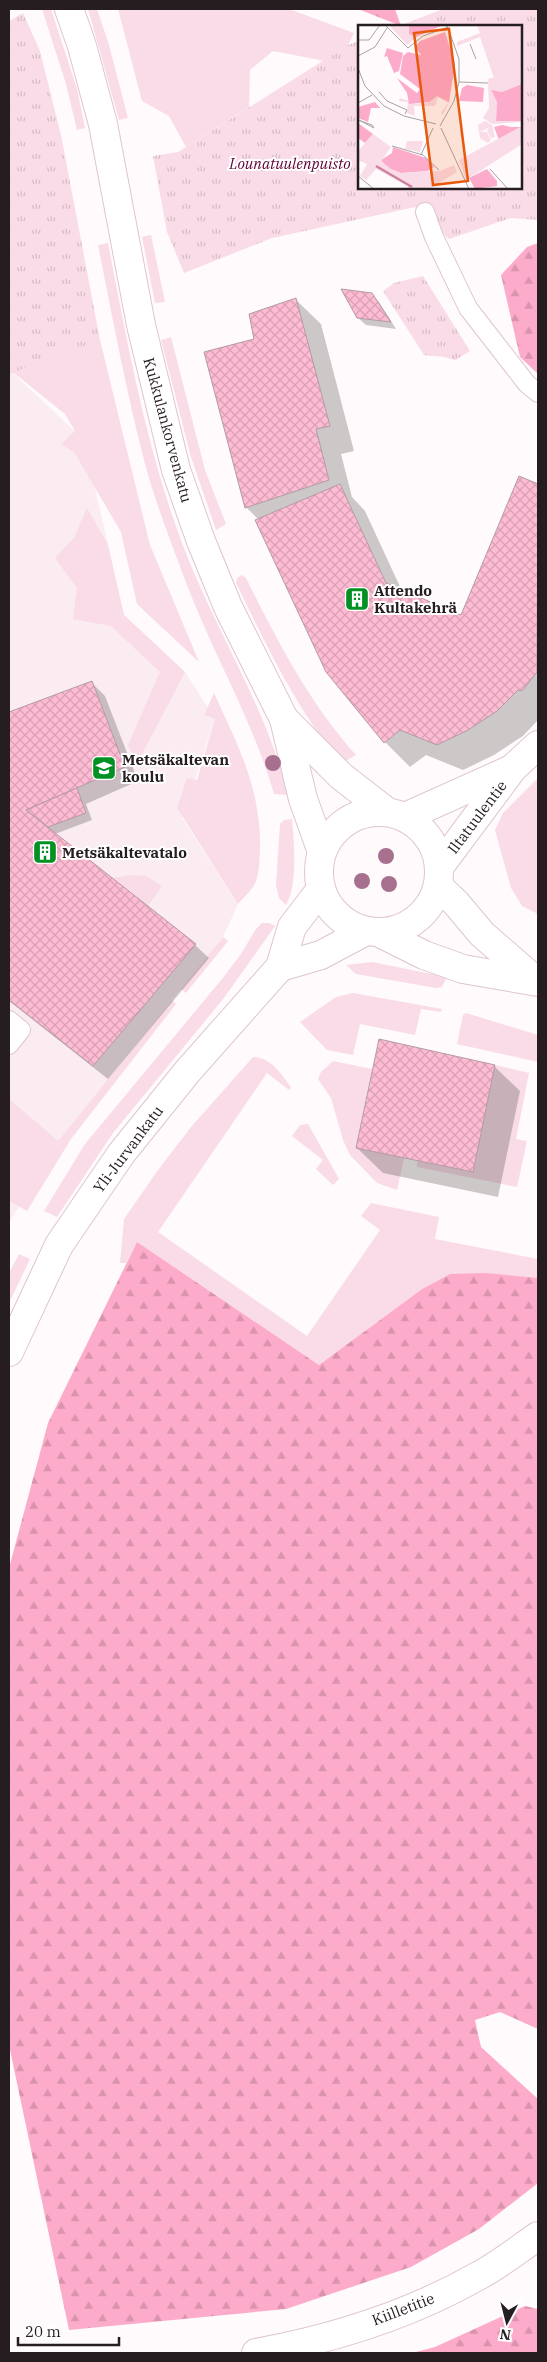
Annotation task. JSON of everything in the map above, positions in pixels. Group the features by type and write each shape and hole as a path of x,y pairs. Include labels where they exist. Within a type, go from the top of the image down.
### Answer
{"street":[{"name":"Kukkulankorvenkatu","path":"69,9 82,46 103,124 124,240 157,399 176,470 201,541 228,606 284,719 303,799 322,852"},
{"name":"Kukkulankorvenkatu","path":"284,719 341,776 395,814"},
{"name":"Iltatuulentie","path":"439,876 513,768 538,745"},
{"name":"Iltatuulentie","path":"395,814 513,768"},
{"path":"366,813 395,814 422,829 434,846 439,876 456,903 482,934 537,981 463,969 424,955 373,932 351,925 338,916 327,904 321,889 318,870 322,852 332,834 347,821 366,813"},
{"path":"280,967 321,955 373,932 400,929 417,920 431,905 439,876"},
{"name":"Yli-Jurvankatu","path":"9,1352 59,1245 121,1154 188,1072 280,967 292,926 321,889"},
{"name":"Kiilletitie","path":"256,2353 331,2334 410,2309 479,2276 538,2236"}],"lane":[{"path":"425,212 434,237 468,308 527,384 538,393"},
{"path":"9,1020 21,1030 9,1045"}],"shaded area":[{"name":"Metsäkaltevan koulu","path":"13,373 84,440 124,615 185,672 215,719 182,818 238,904 223,937 57,1142 9,1223 9,374"}],"green space":[{"path":"42,9 51,9 77,89 85,128 77,130 66,84"},
{"path":"88,9 97,9 109,45 128,118 119,120"},
{"path":"118,9 289,9 354,33 348,45 325,61 273,51 250,70 249,107 186,147 169,116 142,101"},
{"path":"358,9 395,9 401,25"},
{"name":"Lounatuulenpuisto","path":"443,9 538,9 538,220 511,218 449,239 415,207 272,238 184,273 167,232 153,156 178,152 348,45 358,41 358,189 522,189 522,25 402,25"},
{"path":"23,13 40,51 61,135 100,340 9,374 9,21"},
{"path":"151,235 165,302 155,303 142,237"},
{"path":"108,243 140,399 149,437 172,514 198,582 268,732 288,795 274,794 255,741 187,585 152,489 130,403 98,245"},
{"path":"538,243 538,374 520,357 501,275 527,247"},
{"path":"423,276 470,351 455,360 424,355 383,291 394,283"},
{"path":"95,333 100,340 150,545 199,662 137,604 121,532 74,452 61,444 75,431 65,414 14,373 9,374"},
{"path":"171,337 205,470 226,524 216,530 191,457 161,340"},
{"path":"87,508 108,545 124,615 185,672 137,764 128,745 160,672 111,626 73,619 77,588 55,558 74,538"},
{"path":"242,575 246,578 295,670 323,714 356,755 344,762 317,731 303,710 272,656 236,583 237,578"},
{"path":"214,693 240,750 257,807 260,850 259,869 255,883 238,904 177,808 187,778 197,780 215,719 204,715"},
{"path":"538,778 538,914 522,906 511,888 495,830 503,813"},
{"path":"292,819 294,876 290,897 286,905 279,898 276,885 280,824 284,820"},
{"path":"130,875 146,876 162,886 148,906 113,878"},
{"path":"262,923 269,923 275,926 224,998 113,1133 57,1217 44,1211 85,1144 222,979"},
{"path":"223,937 228,941 186,993 181,989"},
{"path":"372,962 447,977 442,987 436,988 356,974 346,965"},
{"path":"353,993 442,1009 441,1012 421,1009 415,1035 360,1024 353,1055 327,1050 300,1022 336,997"},
{"path":"172,1000 176,1004 71,1139 27,1211 9,1201 9,1099 58,1141"},
{"path":"466,1013 538,1035 538,1062 457,1044 463,1015"},
{"path":"253,1057 270,1063 291,1087 289,1090 267,1073 158,1232 307,1336 380,1230 361,1216 371,1203 439,1217 435,1239 538,1259 538,1278 450,1274 422,1289 319,1365 137,1242 126,1263 120,1263 124,1219 191,1127"},
{"path":"333,1061 372,1069 356,1148 404,1158 397,1190 377,1183 350,1155 343,1140 331,1098 318,1079 321,1072"},
{"path":"495,1065 529,1073 516,1139 527,1141 517,1187 417,1167 417,1161 473,1172"},
{"path":"308,1124 339,1179 333,1185 316,1169 323,1160 292,1136 300,1125"},
{"path":"137,1242 319,1365 422,1289 450,1274 485,1273 538,1278 538,2029 500,2012 475,2020 481,2047 538,2099 538,2183 479,2229 411,2267 286,2309 69,2330 9,2045 9,1568 48,1423"},
{"path":"19,1254 30,1259 9,1303 9,1273"},
{"path":"525,2306 538,2309 538,2353 412,2353 435,2347"}],"building":[{"path":"341,289 372,293 391,322 357,318"},
{"path":"296,298 330,426 316,429 329,480 245,508 204,352 254,339 249,314"},
{"name":"Attendo Kultakehrä","path":"519,476 538,484 537,672 522,691 518,690 497,711 468,730 437,745 400,730 384,743 326,672 255,520 340,484 386,583 461,615"},
{"name":"Metsäkaltevatalo","path":"92,681 125,767 26,810 196,944 93,1066 9,1000 9,712"},
{"path":"77,788 86,813 48,827 26,810"},
{"path":"379,1039 495,1065 473,1172 356,1148"}],"place":[{"name":"Attendo Kultakehrä","path":"357,599"},
{"name":"Metsäkaltevan koulu","path":"104,768"},
{"name":"Metsäkaltevatalo","path":"45,852"}]}
